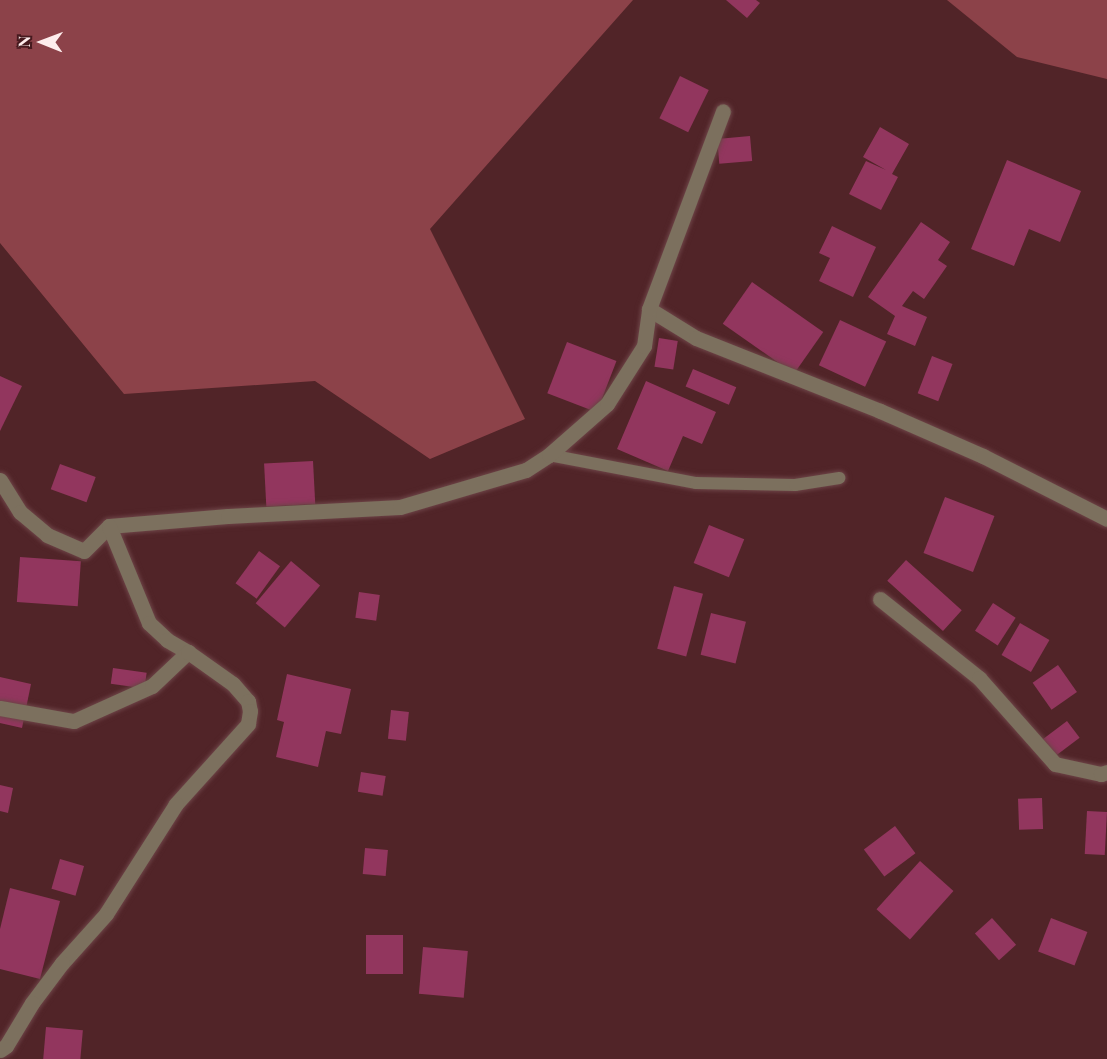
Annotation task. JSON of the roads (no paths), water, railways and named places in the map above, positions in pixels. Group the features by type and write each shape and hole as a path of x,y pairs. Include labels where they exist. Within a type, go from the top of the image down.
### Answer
{"street":[{"path":"0,480 20,512 47,535 84,551 109,526 228,516 400,507 526,470 549,455 607,404 644,346 649,309 723,111"},
{"path":"649,309 696,338 891,415 983,456 1107,519"},
{"path":"0,1050 6,1046 32,1003 62,963 106,914 176,804 248,724 250,711 248,701 233,684 167,640 149,623 109,526"},
{"path":"880,599 979,678 1055,764 1101,774 1107,772"},
{"path":"0,708 74,720 152,686 188,652"}],"lane":[{"path":"549,455 696,483 795,485 839,478"}]}
